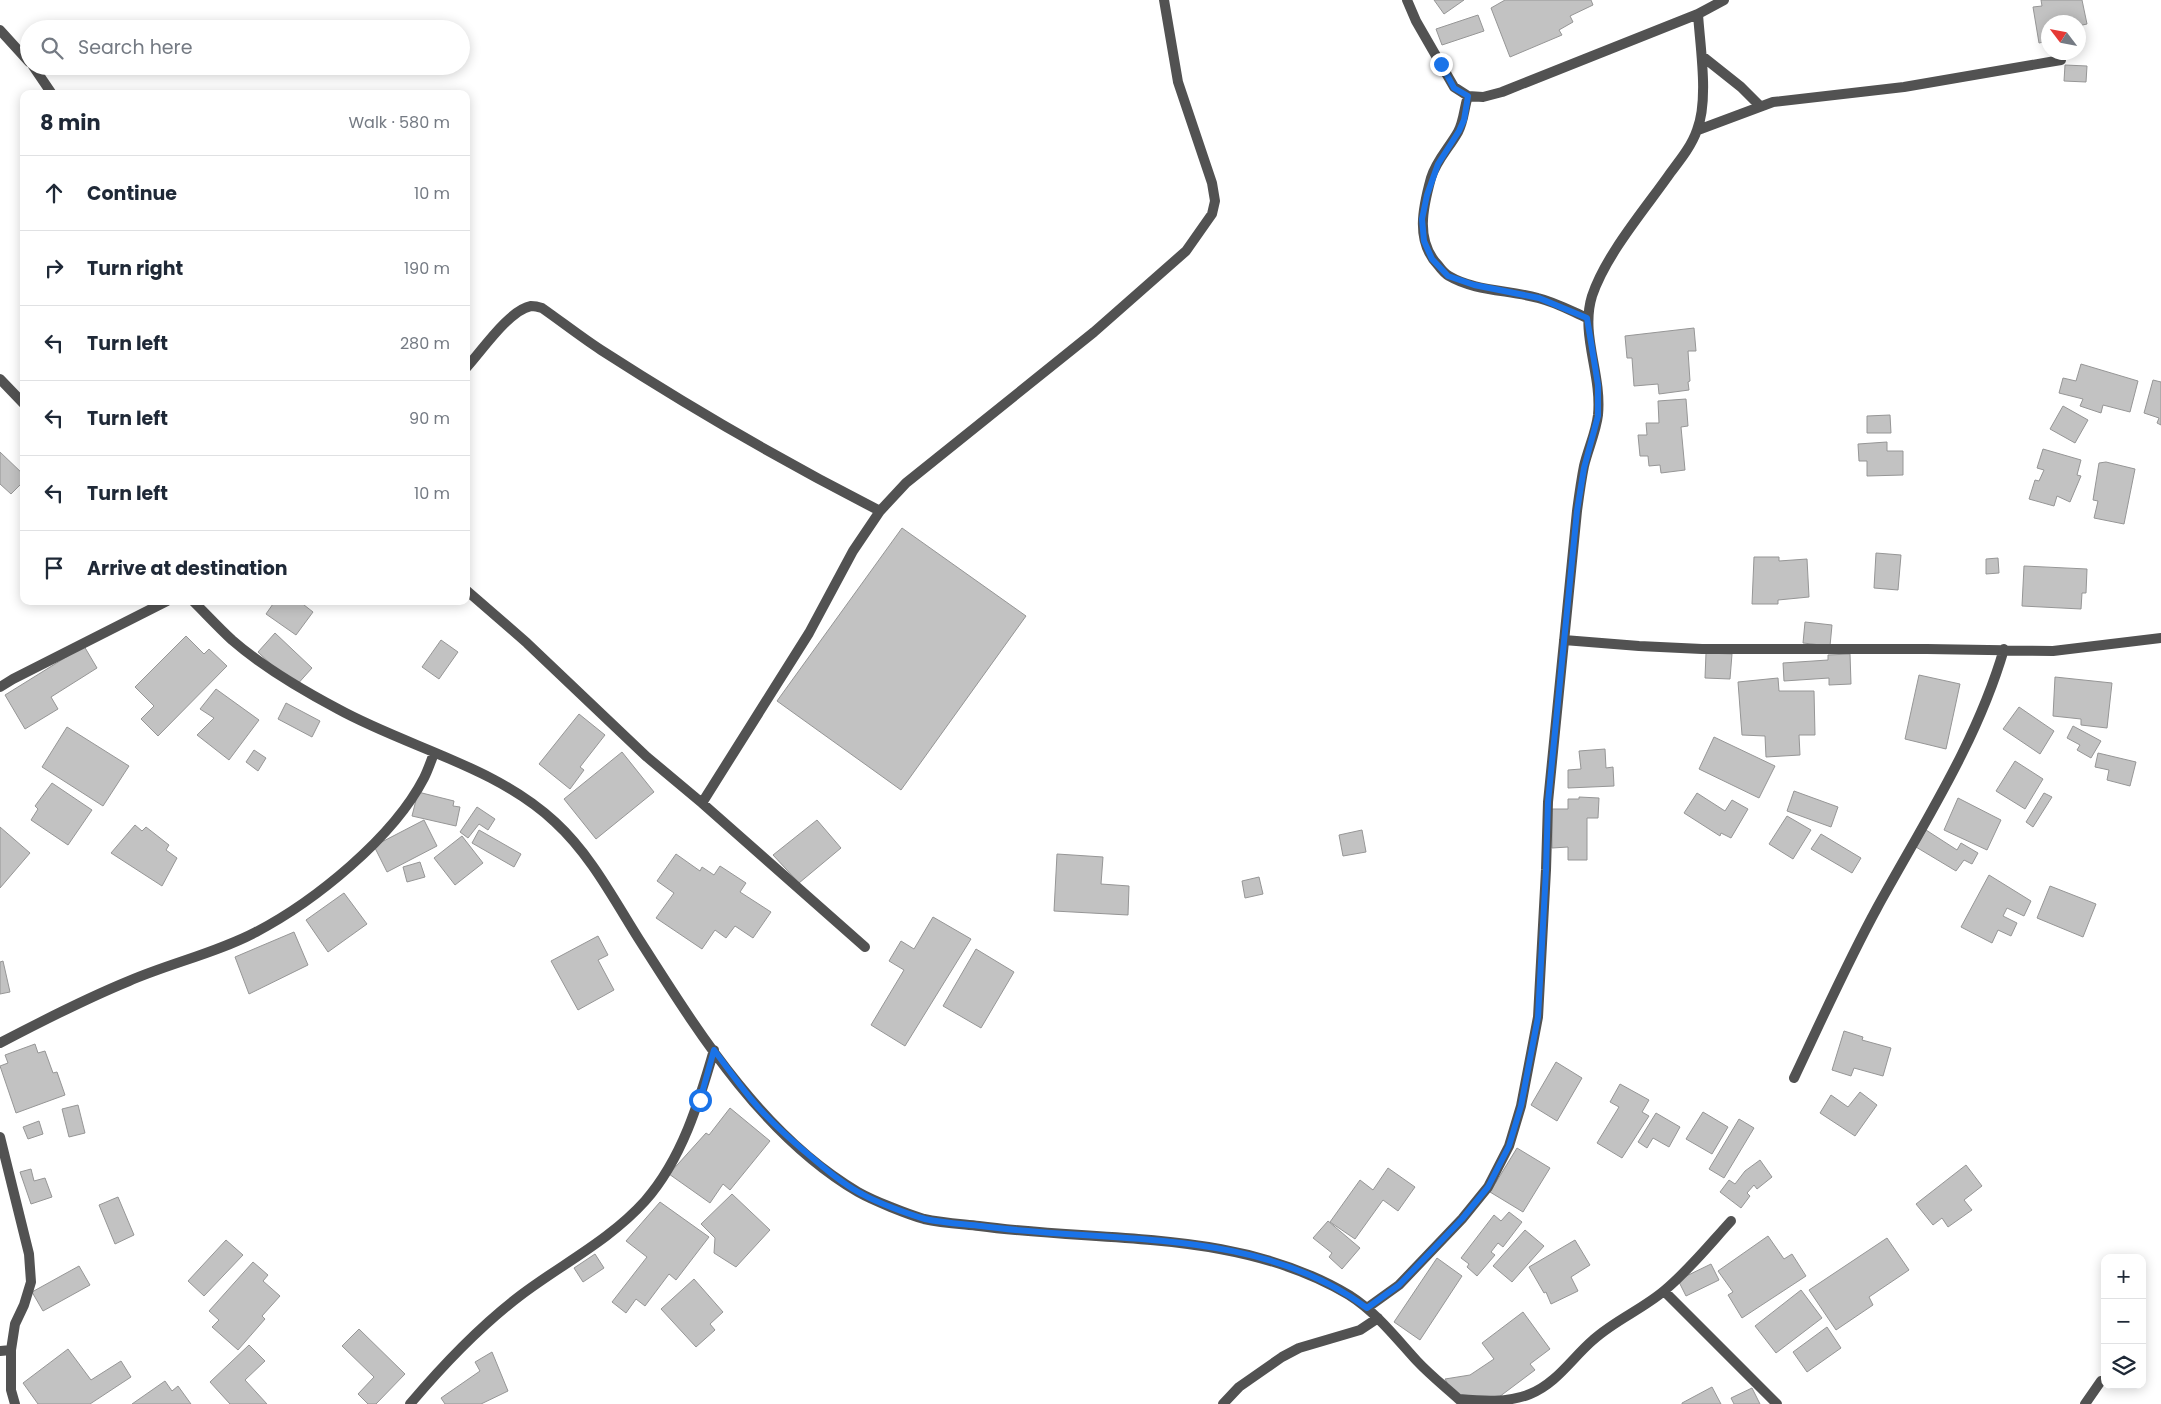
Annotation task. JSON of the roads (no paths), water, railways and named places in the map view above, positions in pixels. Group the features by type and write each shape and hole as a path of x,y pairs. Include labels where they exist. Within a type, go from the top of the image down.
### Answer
{"street":[{"path":"702,803 780,682 853,551 880,511 906,483 1094,332 1186,251 1212,214 1215,201 1212,183 1178,82 1164,0"},
{"path":"1407,0 1416,21 1454,88 1468,96 1482,97 1502,92 1698,14 1724,0"},
{"path":"1367,1308 1399,1285 1462,1219 1488,1187 1509,1146 1527,1078 1538,1017 1548,802 1577,511 1584,468 1598,416 1598,385 1587,318 1593,295 1606,267 1624,238 1685,153 1698,130 1702,109 1702,56 1698,14"},
{"path":"0,30 20,52"},
{"path":"1702,56 1741,87 1760,106"},
{"path":"1698,130 1773,102 1904,87 2060,60"},
{"path":"39,75 49,90"},
{"path":"1468,96 1464,120 1438,164 1427,195 1422,219 1424,241 1432,259 1448,276 1474,285 1539,298 1587,318"},
{"path":"470,364 508,321 521,311 532,306 542,308 661,388 797,469 880,511"},
{"path":"0,379 20,400"},
{"path":"470,593 527,643 646,758 702,803 865,947"},
{"path":"0,688 13,679 159,605"},
{"path":"197,605 235,642 281,675 339,710 466,766 515,791 555,822 592,863 680,1003 751,1099 784,1134 826,1170 861,1194 925,1219 1028,1233 1174,1242 1250,1254 1331,1286 1351,1296 1378,1318 1440,1385 1461,1402 1507,1399 1529,1395 1547,1386 1593,1340 1616,1321 1664,1291 1731,1221"},
{"path":"1564,640 1702,649 2053,651 2161,638"},
{"path":"1794,1078 1876,910 1956,765 1990,690 2004,650"},
{"path":"0,1043 64,1009 131,980 206,953 255,932 291,911 334,880 374,844 405,809 425,778 434,753"},
{"path":"410,1404 467,1342 520,1296 618,1227 645,1201 660,1181 683,1139 700,1100 714,1050"},
{"path":"0,1137 29,1254 30,1282 24,1305 16,1324 11,1350 11,1390 16,1404"},
{"path":"1664,1291 1777,1404"},
{"path":"1223,1404 1239,1387 1282,1357 1299,1348 1360,1330 1378,1318"},
{"path":"0,1351 11,1350"},
{"path":"2085,1404 2101,1381"}]}
